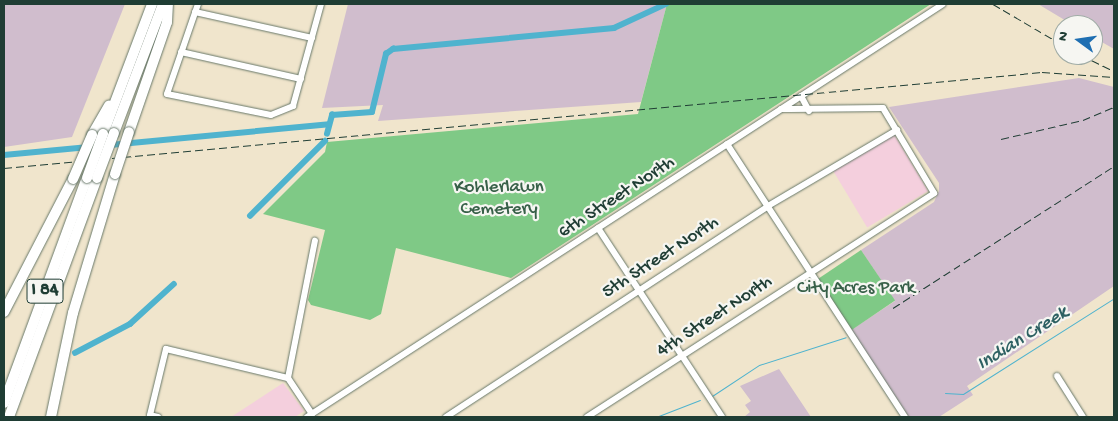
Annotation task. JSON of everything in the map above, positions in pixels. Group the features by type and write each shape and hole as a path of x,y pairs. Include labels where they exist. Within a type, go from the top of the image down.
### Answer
{"highway":[{"name":"I 84","path":"9,417 75,240 92,178 98,135 121,85 152,4"},
{"name":"I 84","path":"4,403 92,178 114,133 163,4"},
{"path":"51,417 85,266 128,132 167,22 168,4"},
{"path":"4,312 72,179 98,135"},
{"path":"46,417 58,385"}],"street":[{"path":"198,4 167,94 257,115 277,114 293,106 321,4"},
{"name":"6th Street North","path":"309,416 943,4"},
{"path":"195,12 312,38"},
{"path":"181,52 301,79"},
{"path":"802,96 809,111"},
{"path":"781,109 809,111 878,105 898,130"},
{"name":"4th Street North","path":"587,417 934,193 898,130"},
{"name":"5th Street North","path":"446,417 768,206 898,130"},
{"path":"727,144 905,417"},
{"path":"598,228 722,417"},
{"path":"309,416 288,378 316,241"},
{"path":"158,417 150,415 166,349 288,378"},
{"path":"1057,376 1083,417"}],"shaded area":[{"path":"4,4 125,4 72,137 4,147"},
{"path":"348,4 667,4 641,102 378,121 383,105 322,108"},
{"path":"1038,4 1114,4 1114,49 1103,43 1103,15 1056,15"},
{"path":"1079,78 1114,87 1114,286 967,386 973,395 939,417 909,417 851,330 895,301 861,250 934,202 939,191 939,183 889,107"},
{"path":"892,131 928,191 867,228 831,168"},
{"path":"779,369 811,417 744,417 750,412 745,405 751,401 740,386"},
{"path":"283,383 304,411 295,417 231,417"}],"green space":[{"name":"Kohlerlawn Cemetery","path":"667,4 931,4 511,278 396,248 381,314 370,320 311,305 308,300 325,230 263,214 325,152 327,142 638,114"},
{"name":"City Acres Park","path":"861,250 895,301 852,330 818,279"}],"waterway":[{"path":"327,134 332,115 372,112 386,54 393,49 614,28 666,4"},
{"path":"4,155 329,124"},
{"path":"250,216 325,141"},
{"path":"75,353 130,324 174,284"},
{"name":"Indian Creek","path":"945,393 963,394 1114,298"},
{"name":"Indian Creek","path":"712,396 759,365 846,337"},
{"name":"Indian Creek","path":"656,417 700,400"}],"railway":[{"path":"993,4 1053,39"},
{"path":"1102,65 1114,71"},
{"path":"4,168 1042,72 1114,77"},
{"path":"1001,139 1083,120 1114,107"},
{"path":"893,308 1114,166"}]}
